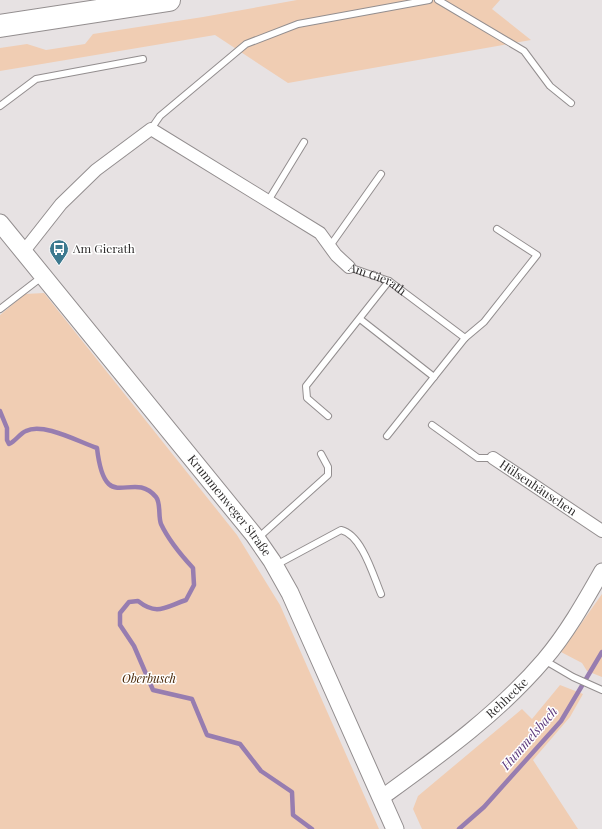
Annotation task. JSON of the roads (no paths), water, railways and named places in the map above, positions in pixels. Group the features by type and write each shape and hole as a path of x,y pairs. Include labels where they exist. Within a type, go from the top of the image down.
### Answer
{"highway":[{"path":"0,26 169,0"}],"main road":[{"name":"Krummenweger Straße","path":"0,222 257,539 275,566 290,593 395,829"}],"street":[{"name":"Am Gierath","path":"151,129 320,233 348,267"},
{"path":"24,251 61,204 91,175 151,129"},
{"name":"Hülsenhäuschen","path":"493,458 602,531"},
{"name":"Rehhecke","path":"381,798 454,746 503,704 544,660 580,610 602,571"}],"lane":[{"path":"151,129 160,116 246,44 298,24 429,0"},
{"path":"438,0 524,51 550,86 571,103"},
{"path":"0,106 36,79 143,59"},
{"path":"268,201 304,142"},
{"path":"330,246 381,174"},
{"path":"387,436 465,338 484,322 537,255 497,229"},
{"name":"Am Gierath","path":"348,267 389,281 465,338"},
{"path":"0,310 44,276"},
{"path":"328,416 307,398 306,386 389,281"},
{"path":"360,319 434,377"},
{"name":"Hülsenhäuschen","path":"432,425 478,458 493,458"},
{"path":"257,539 328,475 328,467 321,454"},
{"path":"275,566 341,530 349,532 363,552 381,594"},
{"path":"544,660 573,677 601,689"}],"waterway":[{"path":"0,411 7,428 7,440 9,444 24,432 33,429 42,429 61,434 97,448 101,469 106,481 113,487 138,487 147,489 156,497 158,500 161,524 175,547 193,568 194,585 186,600 161,609 145,606 138,601 129,602 120,613 120,625 134,646 153,690 192,699 207,735 240,744 261,771 292,792 293,815 312,829"},
{"name":"Hummelsbach","path":"459,829 484,807 561,721 602,652"}],"place":[{"name":"Am Gierath","path":"59,266"}],"park label":[{"name":"Oberbusch","path":"149,679"}]}
